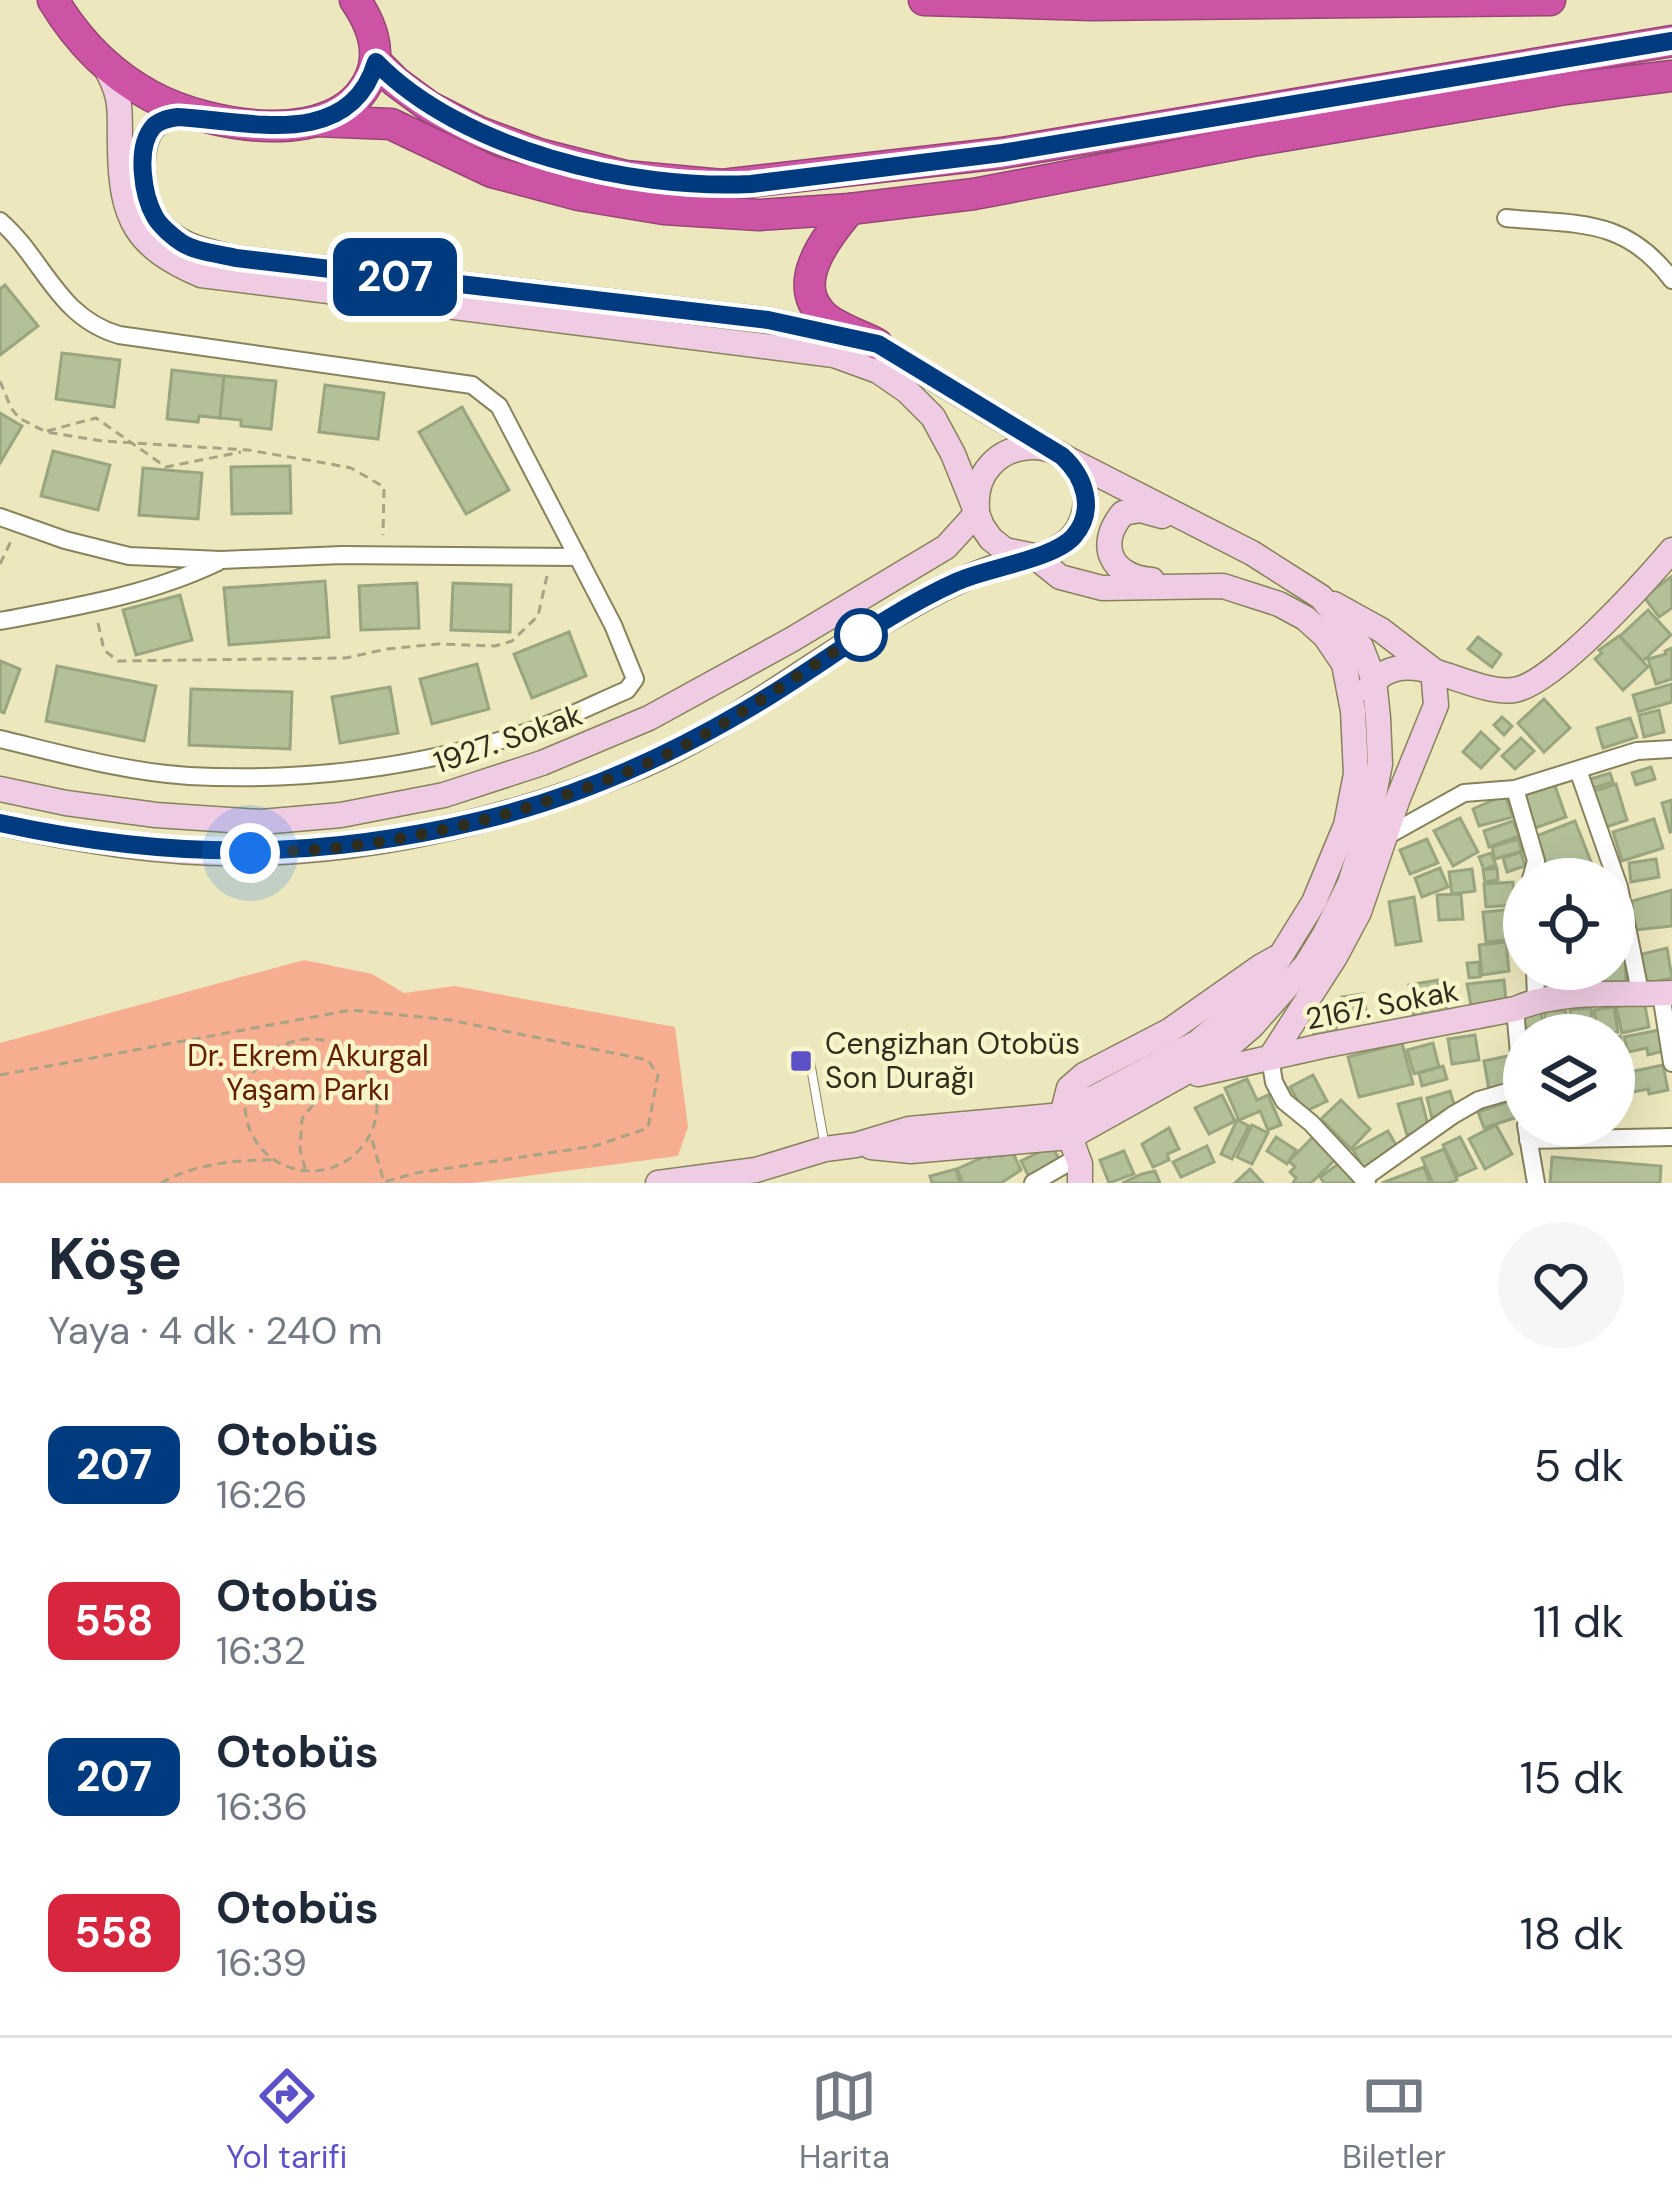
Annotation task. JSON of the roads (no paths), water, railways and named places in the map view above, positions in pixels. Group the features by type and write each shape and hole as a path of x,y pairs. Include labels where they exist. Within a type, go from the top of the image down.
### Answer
{"highway":[{"path":"53,0 78,36 115,72 152,97 209,119 289,126 316,121 391,124 492,172 600,199 759,215 974,194 1252,141 1566,88 1672,76"},
{"path":"316,121 350,106 363,93 376,62 372,31 356,0"},
{"path":"924,0 1091,5 1550,0"},
{"path":"376,62 430,107 539,154 625,176 722,185 1024,150 1672,41"},
{"path":"850,209 826,238 813,264 811,290 826,318 878,344"}],"main road":[{"path":"99,57 120,102 119,151 129,214 141,239 168,261 201,275 834,355 878,371 933,417 991,539 1006,550 1034,556 1060,577 1102,588 1223,586"},
{"path":"0,823 69,838 250,853 342,847 481,821 644,765 748,710 847,644 956,582 1059,549 1083,521 1084,485 1076,468 878,344 768,320 236,258 185,246 157,221 143,189 146,142 153,126 166,118 209,119"},
{"path":"977,513 977,488 996,458 1029,446 1047,449 1252,553 1381,630 1433,670 1499,691"},
{"path":"1073,1148 1069,1088 1084,1075 1168,1031 1259,967 1284,955 1314,902 1346,825 1356,774 1353,712 1344,664 1325,636 1279,604 1223,586 1137,579 1121,572 1112,558 1109,541 1123,513 1140,510 1199,527"},
{"name":"1927. Sokak","path":"0,789 156,815 261,823 341,815 444,795 542,763 649,718 946,547 977,513"},
{"path":"1425,732 1455,704 1520,689 1538,680 1593,633 1672,550"},
{"path":"1270,1058 1306,1034 1335,957 1359,912 1376,832 1380,764 1374,680 1361,646 1321,597"},
{"path":"1353,712 1374,680 1401,667 1433,670"},
{"path":"658,1183 757,1176 825,1149 856,1145 911,1151 1073,1148 1240,1036 1306,965 1425,732 1436,705 1433,670"},
{"name":"2167. Sokak","path":"1174,1079 1270,1058 1306,1034 1526,1004 1657,993"}],"street":[{"path":"1506,218 1595,227 1625,235 1658,260 1672,280"},
{"path":"0,221 20,238 50,285 99,329 472,385 499,406 613,625 635,679 627,690 535,729 396,766 297,777 186,776 0,739"},
{"path":"0,517 129,556 221,560 578,557"},
{"path":"0,621 96,603 172,581 221,560"},
{"path":"1376,832 1464,793 1515,789 1636,751 1672,749"},
{"path":"1578,770 1657,993 1672,1063"},
{"path":"1515,789 1535,858"},
{"path":"1525,1014 1529,990"},
{"path":"1270,1058 1274,1082 1284,1101 1366,1180 1466,1107 1503,1093"},
{"path":"1635,1136 1672,1137"},
{"path":"1529,1146 1536,1183"},
{"path":"1033,1183 1073,1148"}],"lane":[{"path":"808,1056 825,1149"}],"place":[{"name":"Cengizhan Otobüs Son Durağı","path":"801,1061"}],"park label":[{"name":"Dr. Ekrem Akurgal Yaşam Parkı","path":"308,1073"}]}
